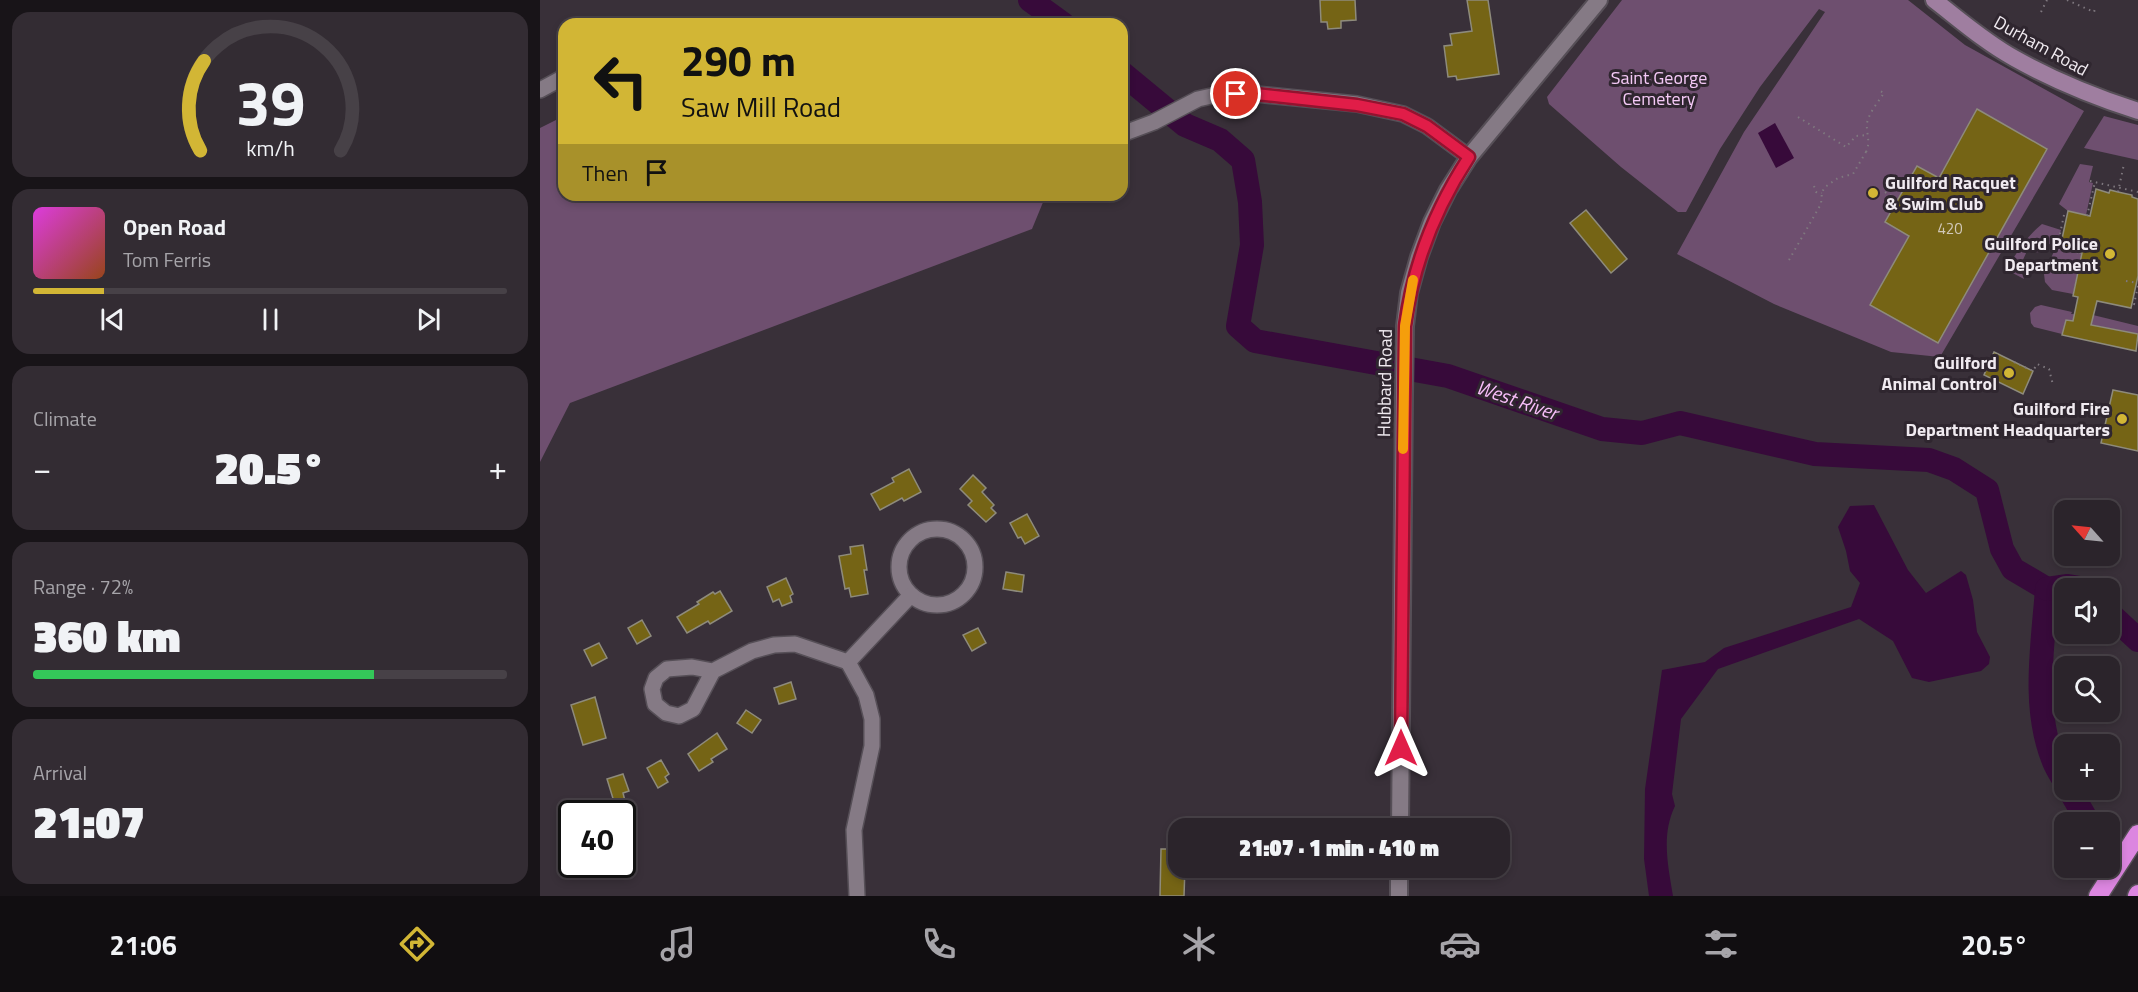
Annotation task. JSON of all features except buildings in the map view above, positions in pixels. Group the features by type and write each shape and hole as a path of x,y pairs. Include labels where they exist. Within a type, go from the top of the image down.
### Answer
{"highway":[{"path":"2098,896 2138,834"}],"main road":[{"name":"Durham Road","path":"1934,0 2013,58 2075,89 2138,111"}],"street":[{"name":"Hubbard Road","path":"1400,818 1405,326 1409,293 1422,248 1448,190 1469,157 1599,0"},
{"path":"540,90 558,80"},
{"path":"1128,132 1154,122 1198,99 1216,95 1246,94 1381,108 1403,114 1425,125 1469,157"},
{"path":"939,529 953,533 966,543 974,559 974,575 968,589 957,600 939,605 922,603 910,595 903,585 899,566 902,553 911,540 925,531 939,529"},
{"path":"848,662 910,595"},
{"path":"713,671 752,651 774,645 795,644 848,662 866,695 872,719 872,746 855,831 857,896"},
{"path":"1399,878 1399,896"}],"path":[{"path":"2041,12 2047,0"},
{"path":"2067,0 2094,12 2095,9"},
{"path":"1789,260 1821,204 1822,193 1832,180 1853,174 1868,151 1867,124 1869,116 1884,93 1880,91"},
{"path":"1798,117 1846,147 1856,136 1868,135"},
{"path":"2119,190 2124,164"},
{"path":"2090,181 2119,190 2138,192"},
{"path":"2087,216 2095,182"},
{"path":"1814,186 1816,192 1822,193"},
{"path":"1885,192 1898,200"},
{"path":"2057,248 2064,215"},
{"path":"2050,250 2057,248 2080,253"},
{"path":"2126,281 2138,285 2134,304 2138,305"},
{"path":"2014,362 2033,371 2037,364 2049,369 2053,385"}],"green space":[{"name":"Guilford Racquet & Swim Club","path":"1622,0 1908,0 1965,45 2084,111 1940,357 1891,352 1774,304 1677,254 1744,132 1825,12 1819,9 1760,87 1720,149 1686,212 1678,212 1621,167 1549,104 1547,97"},
{"path":"2104,116 2138,125 2138,160 2084,148"},
{"path":"558,119 558,201 1044,201 1032,229 570,403 540,462 540,128"},
{"path":"2080,164 2093,166 2089,182 2093,183 2086,215 2068,211 2059,204"},
{"path":"2042,224 2061,230 2057,245 2049,244 2045,250 2040,252 2027,251 2022,262 2025,265 2020,268 2024,279 2007,270 2022,245"},
{"path":"2055,249 2082,253 2073,294 2052,290 2045,282 2044,274"},
{"path":"2041,305 2072,312 2071,314 2093,315 2138,326 2138,334 2066,320 2062,334 2034,327 2030,313 2035,307"}],"shaded area":[{"path":"1775,123 1794,158 1776,168 1758,133"},
{"path":"1874,505 1908,570 1926,593 1961,571 1966,575 1973,600 1977,632 1990,657 1989,664 1981,671 1929,682 1912,678 1893,641 1859,619 1718,669 1681,719 1672,794 1675,806 1667,839 1673,896 1649,896 1644,859 1645,789 1662,670 1705,662 1724,648 1851,607 1860,583 1850,571 1838,527 1850,506"}],"waterway":[{"name":"West River","path":"1030,0 1055,18"},
{"name":"West River","path":"1128,78 1185,125 1220,140 1243,160 1250,202 1252,245 1238,326 1255,341 1448,376 1602,429 1642,433 1680,423 1815,454 1929,460 1954,469 1987,490 2002,549 2013,569 2047,589"},
{"path":"2047,589 2054,588"},
{"path":"2047,589 2041,696 2047,739 2054,762"},
{"path":"2120,623 2138,640"},
{"path":"2075,800 2082,812"}],"slow traffic":[{"path":"1403,449 1405,326 1413,280"}],"place":[{"name":"Guilford Racquet & Swim Club","path":"1873,193"},
{"name":"Guilford Police Department","path":"2110,254"},
{"name":"Guilford Animal Control","path":"2009,373"},
{"name":"Guilford Fire Department Headquarters","path":"2122,419"}],"route":[{"path":"1236,94 1256,94 1381,108 1403,114 1427,126 1469,157 1448,190 1432,222 1409,293 1405,326 1401,748"}],"park label":[{"name":"Saint George Cemetery","path":"1659,88"}]}
